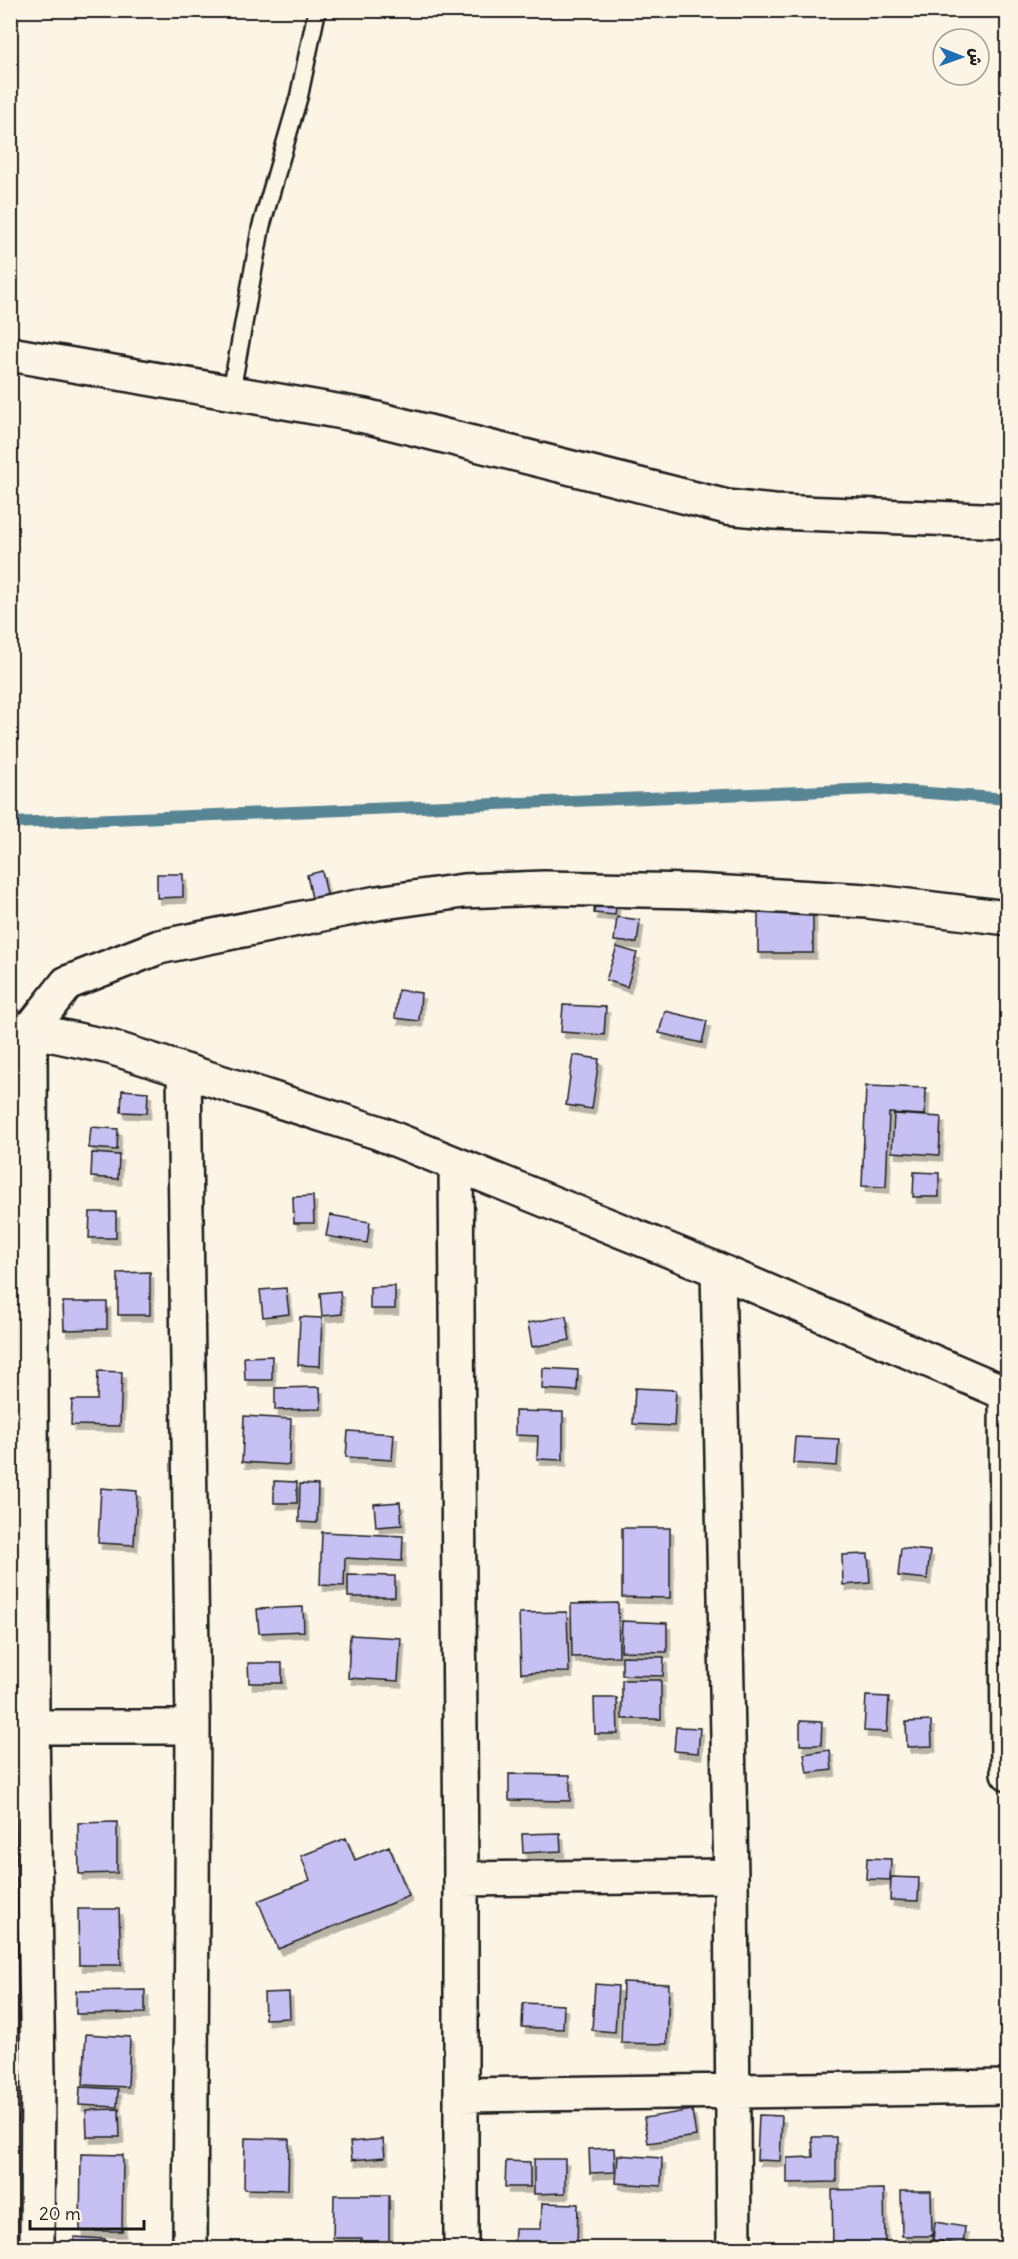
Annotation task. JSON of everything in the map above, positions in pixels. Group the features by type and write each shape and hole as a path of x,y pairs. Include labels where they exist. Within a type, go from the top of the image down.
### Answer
{"street":[{"path":"10,354 365,416 727,507 774,512 1008,521"},
{"path":"37,2248 38,2074 21,1727 20,1030 67,983 159,947 377,903 464,891 544,888 693,891 867,901 1008,918"},
{"path":"20,1030 110,1047 377,1132 718,1270 1007,1394 1008,1773"},
{"path":"184,1071 193,1727 190,2248"},
{"path":"456,1164 461,2248"},
{"path":"718,1270 731,1876 734,2248"},
{"path":"21,1727 193,1727"},
{"path":"461,1879 731,1876"},
{"path":"461,2095 1008,2087"}],"lane":[{"path":"231,393 261,227 299,96 317,10"}],"building":[{"path":"322,871 328,899 313,903 307,875"},
{"path":"157,874 183,874 183,897 157,898"},
{"path":"596,888 618,890 615,915 594,913"},
{"path":"758,907 813,907 813,953 758,953"},
{"path":"617,917 640,920 637,943 614,941"},
{"path":"617,947 637,953 627,987 606,980"},
{"path":"398,990 421,993 419,1021 395,1018"},
{"path":"563,1005 606,1007 604,1035 561,1032"},
{"path":"665,1011 707,1021 702,1043 659,1033"},
{"path":"573,1055 599,1059 592,1109 566,1105"},
{"path":"866,1086 926,1088 925,1115 889,1113 886,1187 862,1186"},
{"path":"122,1090 148,1092 147,1113 121,1112"},
{"path":"894,1114 941,1117 939,1155 892,1152"},
{"path":"91,1127 118,1129 117,1150 89,1148"},
{"path":"92,1153 119,1155 118,1179 91,1177"},
{"path":"914,1172 939,1173 939,1197 913,1197"},
{"path":"313,1196 314,1223 294,1223 293,1197"},
{"path":"90,1212 116,1212 116,1238 89,1238"},
{"path":"330,1215 370,1222 367,1243 326,1236"},
{"path":"150,1272 150,1315 118,1315 118,1273"},
{"path":"395,1286 395,1309 370,1309 370,1287"},
{"path":"286,1288 289,1314 263,1317 260,1290"},
{"path":"340,1291 342,1314 322,1316 320,1293"},
{"path":"63,1302 107,1302 107,1329 64,1330"},
{"path":"566,1316 570,1340 532,1347 528,1323"},
{"path":"300,1317 322,1318 320,1366 298,1365"},
{"path":"272,1356 272,1380 245,1380 244,1357"},
{"path":"543,1368 578,1370 577,1391 542,1389"},
{"path":"98,1371 122,1372 120,1426 71,1425 72,1400 97,1400"},
{"path":"320,1387 321,1409 275,1410 275,1388"},
{"path":"635,1388 676,1390 674,1426 633,1424"},
{"path":"515,1411 563,1412 563,1460 537,1459 538,1436 515,1435"},
{"path":"244,1416 291,1419 289,1465 242,1462"},
{"path":"348,1431 394,1434 392,1460 346,1457"},
{"path":"795,1437 839,1439 837,1466 793,1463"},
{"path":"274,1481 297,1482 297,1503 274,1503"},
{"path":"300,1484 318,1485 317,1523 299,1522"},
{"path":"101,1488 137,1491 134,1545 98,1543"},
{"path":"400,1502 402,1525 376,1527 374,1504"},
{"path":"622,1528 670,1528 670,1598 622,1597"},
{"path":"322,1532 403,1536 402,1561 345,1558 344,1586 320,1585"},
{"path":"901,1548 930,1551 927,1579 898,1576"},
{"path":"868,1554 870,1583 843,1585 842,1555"},
{"path":"348,1575 395,1576 395,1597 348,1597"},
{"path":"618,1603 619,1656 572,1657 571,1604"},
{"path":"303,1607 304,1631 259,1633 257,1609"},
{"path":"567,1612 569,1672 521,1673 519,1613"},
{"path":"622,1621 667,1623 667,1652 621,1651"},
{"path":"350,1635 401,1638 398,1681 348,1678"},
{"path":"622,1656 664,1657 663,1676 622,1675"},
{"path":"248,1663 282,1663 282,1683 249,1683"},
{"path":"622,1680 661,1680 661,1719 622,1719"},
{"path":"866,1696 889,1697 887,1732 864,1731"},
{"path":"594,1698 617,1698 618,1734 595,1734"},
{"path":"800,1721 822,1722 821,1745 800,1745"},
{"path":"931,1721 932,1746 907,1747 906,1722"},
{"path":"676,1727 700,1728 698,1753 674,1751"},
{"path":"830,1750 832,1770 807,1773 804,1754"},
{"path":"509,1774 570,1775 570,1801 509,1800"},
{"path":"117,1822 117,1873 79,1874 78,1823"},
{"path":"560,1833 561,1851 523,1853 522,1834"},
{"path":"346,1838 355,1860 389,1846 409,1896 278,1949 258,1901 310,1880 301,1856"},
{"path":"867,1858 891,1859 890,1880 866,1879"},
{"path":"891,1877 919,1878 918,1901 890,1900"},
{"path":"78,1909 119,1909 121,1965 79,1965"},
{"path":"623,1982 669,1984 667,2044 621,2043"},
{"path":"595,1984 618,1986 615,2032 592,2030"},
{"path":"145,1990 145,2013 76,2014 76,1991"},
{"path":"289,1992 290,2018 265,2019 264,1993"},
{"path":"523,2003 564,2005 563,2029 522,2027"},
{"path":"86,2034 130,2037 128,2087 83,2085"},
{"path":"80,2087 118,2089 117,2107 79,2105"},
{"path":"119,2109 120,2137 87,2137 86,2110"},
{"path":"692,2110 696,2136 648,2143 644,2118"},
{"path":"759,2115 782,2116 780,2161 757,2160"},
{"path":"812,2137 836,2137 836,2182 787,2183 787,2158 813,2157"},
{"path":"245,2138 289,2139 288,2190 244,2189"},
{"path":"383,2139 385,2157 352,2160 350,2142"},
{"path":"614,2148 615,2172 590,2173 589,2149"},
{"path":"81,2154 123,2155 122,2231 80,2231"},
{"path":"618,2155 662,2158 661,2186 616,2183"},
{"path":"534,2159 565,2159 565,2193 534,2194"},
{"path":"506,2161 530,2162 530,2187 505,2187"},
{"path":"884,2189 885,2248 833,2248 832,2190"},
{"path":"901,2191 931,2191 932,2236 902,2236"},
{"path":"334,2195 389,2195 389,2248 361,2248 361,2238 333,2238"},
{"path":"542,2203 578,2204 577,2248 514,2248 515,2229 541,2229"},
{"path":"935,2222 965,2227 963,2245 933,2240"},
{"path":"74,2237 105,2239 105,2248 74,2248"},
{"path":"803,2244 803,2248 778,2248 778,2245"}],"waterway":[{"path":"10,823 876,789 1008,799"}]}
